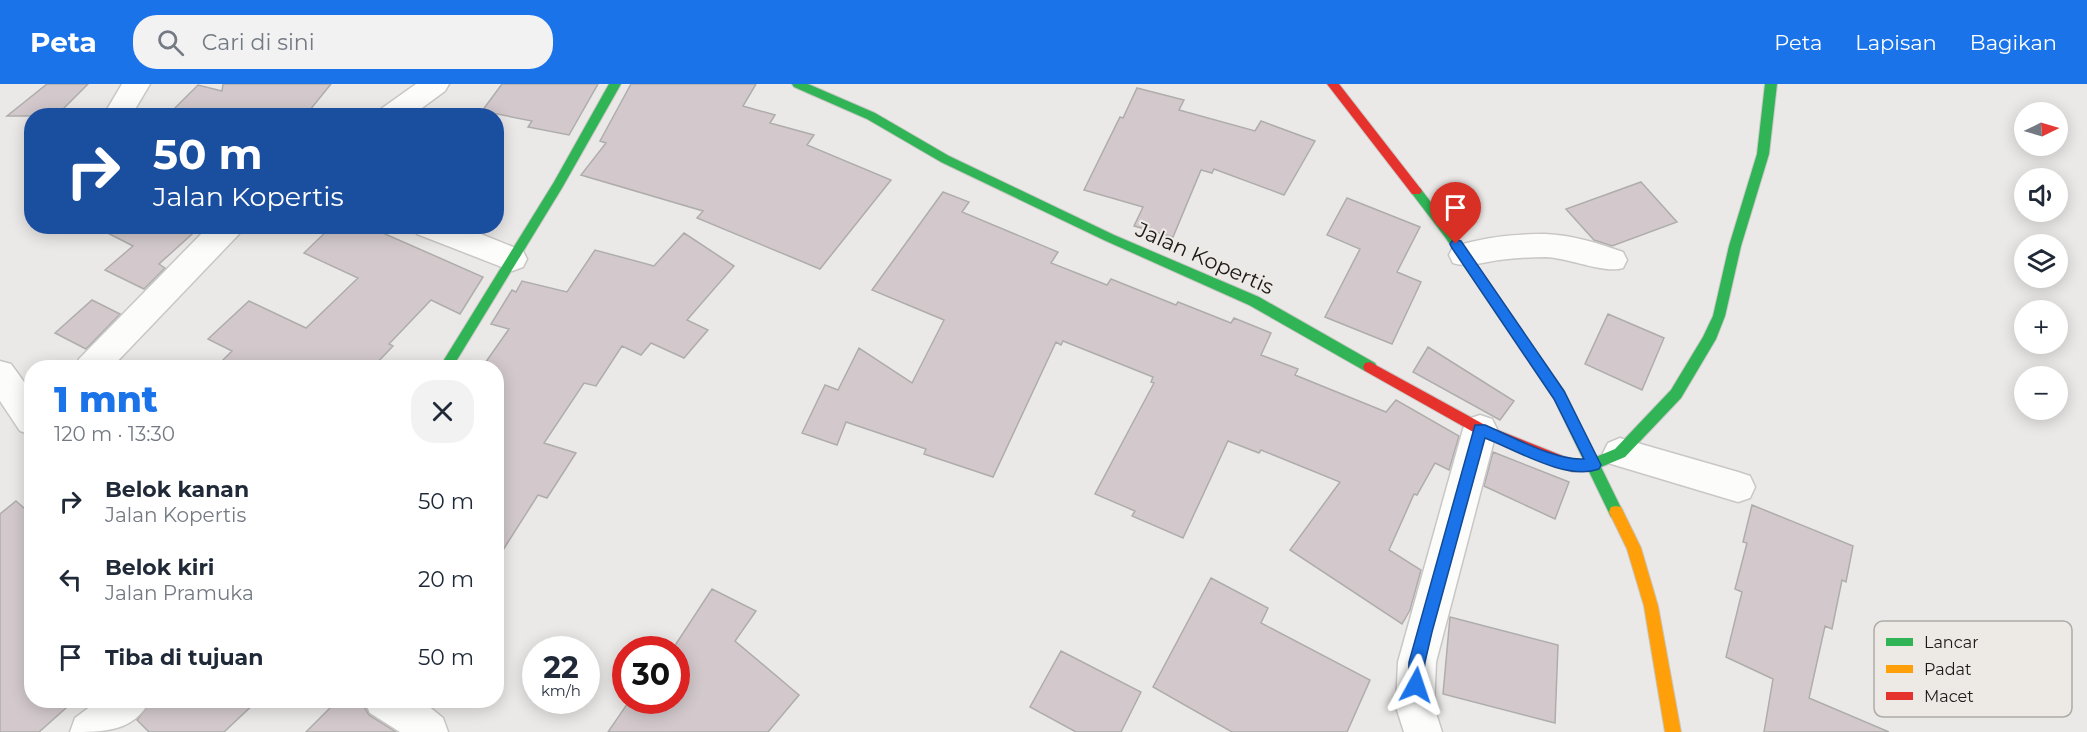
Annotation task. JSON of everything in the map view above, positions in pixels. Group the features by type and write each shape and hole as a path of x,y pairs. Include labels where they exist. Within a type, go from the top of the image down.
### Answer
{"street":[{"path":"122,108 136,84"},
{"path":"402,108 435,84"},
{"path":"450,360 558,185 615,84"},
{"name":"Jalan Kopertis","path":"798,84 872,117 945,159 1110,238 1254,301 1480,429 1573,466 1607,459"},
{"path":"1333,84 1464,255 1559,395 1607,459 1652,606 1673,732"},
{"path":"1607,459 1676,394 1709,339 1719,316 1735,246 1763,154 1771,84"},
{"path":"98,360 220,234"},
{"path":"448,234 512,259"},
{"path":"1464,255 1488,248 1557,247 1612,260"},
{"path":"0,374 24,409"},
{"path":"1423,732 1415,707 1417,662 1480,429"},
{"path":"1607,459 1738,488"},
{"path":"89,732 120,708"},
{"path":"397,708 429,732"}],"building":[{"path":"47,84 88,84 64,108 24,108 24,116 7,116"},
{"path":"223,84 331,84 312,108 175,108 198,85 222,91"},
{"path":"502,84 598,84 569,135 528,127 532,121 504,115 504,108 484,108"},
{"path":"631,84 756,84 743,106 775,115 770,123 814,135 807,145 891,180 820,269 697,218 703,211 581,175 606,143 600,141"},
{"path":"1137,88 1184,100 1179,110 1255,131 1261,121 1315,141 1284,195 1214,169 1212,173 1201,170 1173,237 1134,226 1143,207 1084,190"},
{"path":"1641,182 1677,222 1612,246 1594,240 1566,209"},
{"path":"943,192 969,202 962,212 1058,252 1051,263 1107,285 1111,279 1176,305 1178,302 1231,323 1234,318 1271,333 1261,355 1298,369 1295,375 1386,412 1396,400 1459,436 1449,470 1435,463 1417,495 1414,494 1389,550 1421,570 1410,610 1402,624 1290,550 1340,482 1261,450 1259,453 1228,441 1183,538 1132,516 1135,511 1095,494 1154,383 1151,382 1153,377 1063,341 1061,345 1056,342 993,477 924,454 926,449 846,422 837,445 802,433 825,385 838,390 859,348 912,383 944,320 872,290"},
{"path":"1347,198 1420,227 1397,272 1421,282 1392,344 1325,317 1360,249 1327,235"},
{"path":"684,233 734,266 687,320 708,330 684,358 651,343 641,355 622,346 596,386 584,383 544,443 576,453 547,498 538,495 504,548 504,360 487,360 509,329 491,324 512,290 516,292 522,281 567,292 595,250 654,266"},
{"path":"110,234 192,234 159,264 165,268 144,289 105,270 133,246"},
{"path":"324,234 385,234 483,277 460,314 431,300 389,344 393,346 380,360 223,360 232,351 208,339 249,301 306,328 358,278 304,253"},
{"path":"92,300 120,314 86,349 55,333"},
{"path":"1608,314 1664,338 1642,390 1585,364"},
{"path":"1428,347 1514,401 1500,420 1413,372"},
{"path":"1493,452 1569,482 1555,519 1484,486"},
{"path":"16,501 24,508 24,708 66,708 39,732 0,732 0,514"},
{"path":"1752,505 1853,546 1846,582 1842,580 1832,629 1825,626 1809,698 1889,732 1764,732 1773,679 1726,657 1742,592 1735,589 1747,543 1743,542"},
{"path":"1211,578 1268,608 1261,623 1370,680 1347,732 1232,732 1153,687"},
{"path":"712,589 756,611 735,641 799,695 768,732 608,732 620,714 690,714 690,636 681,636"},
{"path":"1450,617 1558,645 1555,723 1443,694"},
{"path":"1061,651 1141,692 1121,732 1076,732 1030,707"},
{"path":"146,708 250,708 224,732 149,732 137,720"},
{"path":"330,708 365,708 369,715 396,732 306,732"}],"traffic: fast":[{"path":"450,360 558,185 615,84"},
{"path":"798,84 871,116 945,159 1110,238 1254,301 1370,367"},
{"path":"1592,465 1620,453 1676,394 1709,339 1719,316 1735,246 1763,154 1771,84"},
{"path":"1416,191 1449,234 1559,395 1616,512"}],"traffic: slow":[{"path":"1616,512 1634,548 1651,606 1673,732"}],"traffic: jam":[{"path":"1333,84 1416,191"},
{"path":"1370,367 1480,429 1573,466 1592,465"}],"route":[{"path":"1416,685 1417,662 1480,429 1557,461 1573,466 1594,465 1559,395 1456,244"}]}
